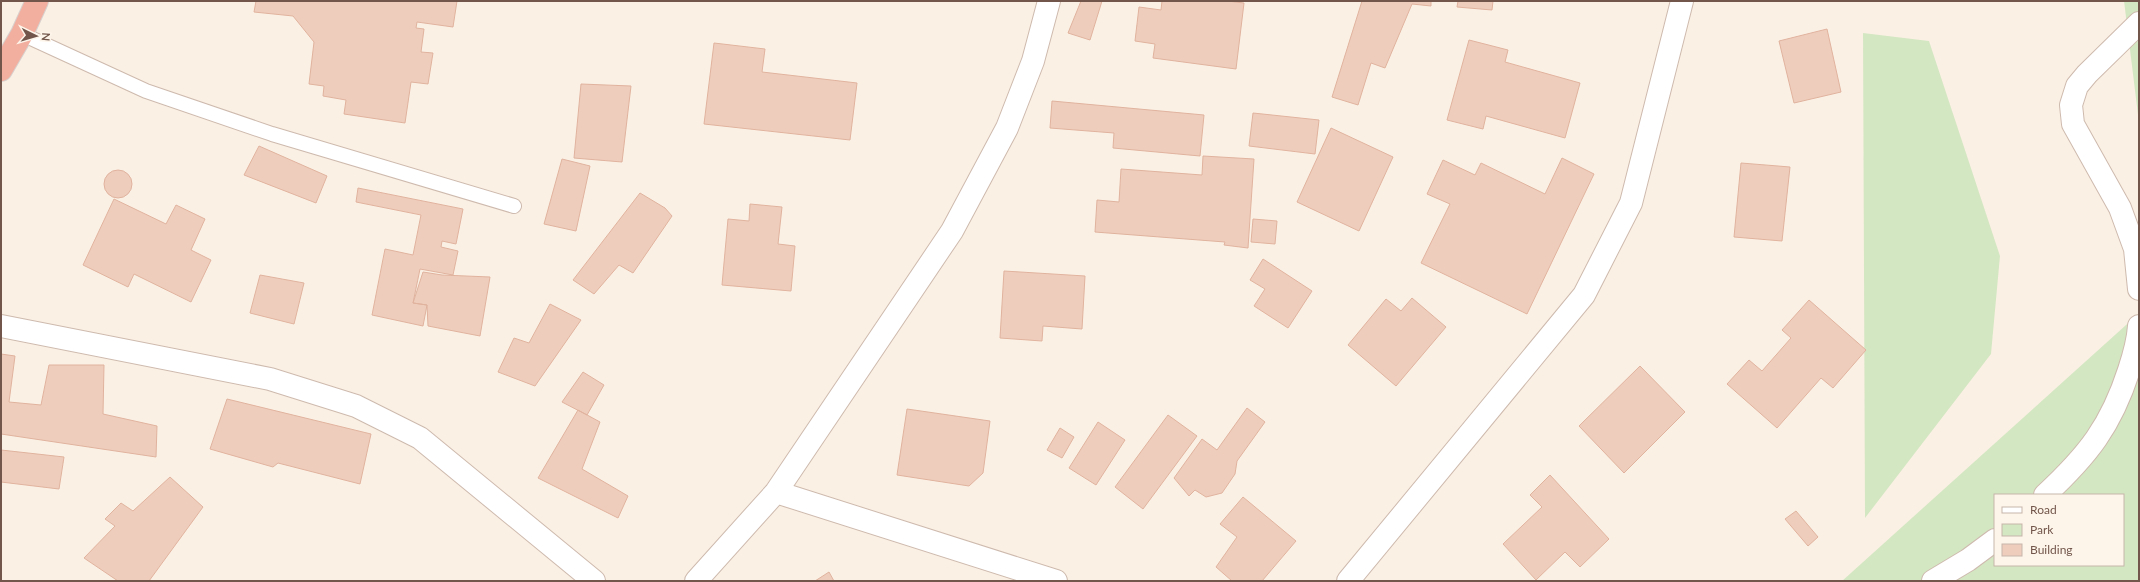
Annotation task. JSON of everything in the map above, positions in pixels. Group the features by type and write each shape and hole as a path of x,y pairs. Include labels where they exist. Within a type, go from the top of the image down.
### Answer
{"highway":[{"path":"1,70 22,34 37,1"}],"street":[{"path":"696,581 776,492 952,231 1007,128 1033,61 1049,1"},
{"path":"1348,581 1584,295 1631,203 1682,1"},
{"path":"2139,23 2087,74 2077,86 2070,105 2073,124 2120,208 2135,249 2139,289"},
{"path":"1,326 270,379 356,406 420,438 594,581"},
{"path":"2046,494 2086,454 2105,429 2123,388 2138,342 2139,326"},
{"path":"776,492 1056,581"},
{"path":"1933,581 1968,560 1994,541"}],"lane":[{"path":"22,34 146,91 272,134 514,206"}],"green space":[{"path":"2124,1 2139,1 2139,123"},
{"path":"1863,33 1929,41 2000,256 1991,354 1865,518"},
{"path":"2139,313 2139,581 1842,581"}],"building":[{"path":"256,1 457,1 453,27 417,22 416,28 424,29 421,52 433,53 428,84 411,82 405,123 344,114 346,100 323,96 324,86 309,84 314,42 293,16 254,12"},
{"path":"1081,1 1102,1 1090,40 1068,33"},
{"path":"1162,1 1227,1 1244,3 1236,69 1153,58 1155,44 1135,41 1139,7 1161,10"},
{"path":"1362,1 1431,1 1431,6 1412,4 1385,68 1371,63 1358,105 1332,97"},
{"path":"1458,1 1493,1 1492,10 1457,7"},
{"path":"1827,29 1841,92 1794,103 1779,41"},
{"path":"1469,40 1508,50 1505,62 1580,83 1565,138 1486,116 1483,129 1447,120"},
{"path":"714,43 765,49 762,72 857,83 850,140 704,124"},
{"path":"581,84 631,86 622,162 574,158"},
{"path":"1052,101 1204,115 1200,156 1113,148 1114,133 1050,128"},
{"path":"1253,113 1319,120 1315,154 1249,146"},
{"path":"1331,128 1393,157 1359,231 1297,202"},
{"path":"259,146 327,176 316,203 244,175"},
{"path":"1203,156 1254,159 1248,248 1224,245 1225,242 1095,232 1097,200 1119,202 1121,169 1202,175"},
{"path":"1562,158 1594,174 1527,314 1421,263 1450,204 1427,194 1443,160 1475,175 1481,163 1545,194"},
{"path":"562,159 590,166 576,231 544,224"},
{"path":"1741,163 1790,167 1782,241 1734,237"},
{"path":"118,170 124,171 128,174 131,178 131,190 128,194 124,197 118,198 112,197 108,194 105,190 104,184 105,178 108,174 112,171"},
{"path":"358,188 463,209 456,244 442,241 441,247 458,251 453,275 420,269 413,303 427,305 423,326 372,315 385,249 413,255 421,215 356,202"},
{"path":"640,193 665,208 672,216 633,273 619,265 594,294 573,280"},
{"path":"114,199 166,224 176,205 205,219 191,250 211,260 191,302 134,274 128,287 83,265"},
{"path":"750,204 782,207 778,244 795,246 791,291 722,285 728,219 749,221"},
{"path":"1253,219 1277,221 1275,244 1251,242"},
{"path":"1263,259 1312,291 1288,328 1254,306 1265,289 1250,280"},
{"path":"1004,271 1085,276 1082,329 1043,326 1042,341 1000,338"},
{"path":"423,272 442,275 490,277 480,336 428,326 427,305 413,303"},
{"path":"260,275 304,283 294,324 250,313"},
{"path":"1412,298 1446,327 1396,386 1348,345 1386,299 1401,311"},
{"path":"1809,300 1866,350 1833,388 1821,378 1777,428 1727,384 1749,360 1762,371 1791,338 1782,330"},
{"path":"550,304 581,320 535,386 498,372 514,338 529,343"},
{"path":"1,354 15,356 9,402 41,405 49,365 104,365 103,414 157,426 156,457 1,434"},
{"path":"1640,366 1685,412 1624,473 1579,426"},
{"path":"583,372 604,385 587,415 562,402"},
{"path":"227,399 371,434 360,484 278,463 273,467 210,449"},
{"path":"1247,408 1265,422 1237,461 1235,474 1222,493 1206,497 1195,490 1189,496 1174,478 1202,439 1217,450"},
{"path":"907,409 990,421 983,473 969,486 897,475"},
{"path":"578,410 600,422 582,469 628,496 618,518 538,478"},
{"path":"1168,415 1197,436 1143,509 1115,487"},
{"path":"1098,422 1125,440 1096,485 1069,468"},
{"path":"1060,428 1074,437 1062,458 1047,450"},
{"path":"1,450 64,457 59,489 1,482"},
{"path":"1550,475 1609,539 1580,567 1565,552 1536,580 1503,544 1542,507 1530,495"},
{"path":"170,477 203,507 149,581 118,581 84,558 115,526 105,519 121,503 133,511"},
{"path":"1243,497 1296,541 1262,581 1232,581 1216,567 1237,537 1220,524"},
{"path":"1796,511 1818,537 1808,546 1785,519"},
{"path":"829,572 834,581 815,581"}]}
